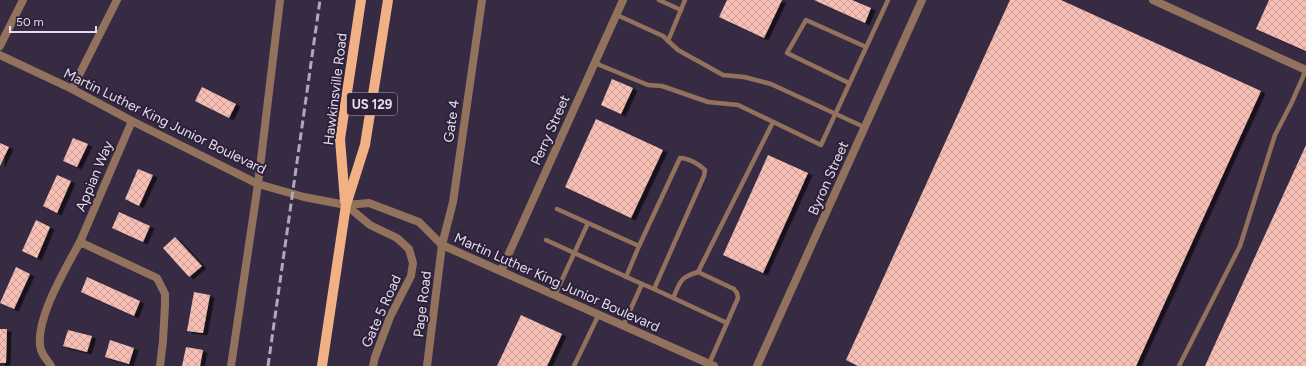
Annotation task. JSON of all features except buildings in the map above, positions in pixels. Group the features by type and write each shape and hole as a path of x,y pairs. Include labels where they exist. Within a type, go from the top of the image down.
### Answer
{"main road":[{"name":"Hawkinsville Road","path":"346,205 340,139 361,0"},
{"name":"Hawkinsville Road","path":"322,366 346,205 365,145 388,0"}],"street":[{"path":"0,46 23,0"},
{"path":"72,89 117,0"},
{"path":"231,366 258,184 280,0"},
{"name":"Gate 4","path":"442,245 452,202 482,0"},
{"name":"Perry Street","path":"501,271 624,0"},
{"name":"Byron Street","path":"757,366 922,0"},
{"path":"1153,0 1306,70"},
{"name":"Martin Luther King Junior Boulevard","path":"0,55 72,89 132,121 258,184 304,197 346,205 369,203 419,222 442,245 712,365"},
{"name":"Appian Way","path":"51,366 42,351 40,334 46,310 80,242 132,121"},
{"name":"Gate 5 Road","path":"346,205 370,225 397,238 409,249 413,263 411,276 390,317 373,366"},
{"path":"80,242 157,278 165,294 166,305 160,366"},
{"name":"Page Road","path":"427,366 442,245"}],"lane":[{"path":"659,0 681,10"},
{"path":"668,41 685,0"},
{"path":"595,63 648,85 662,86 708,102 738,105 821,145 888,0"},
{"path":"617,15 663,36 678,50 723,75 744,77 771,84 864,128"},
{"path":"849,83 787,53 806,20 866,47"},
{"path":"1178,366 1240,246 1275,135 1306,70"},
{"path":"698,272 773,122"},
{"path":"626,277 680,158 684,158 701,166 705,170 704,176 654,289"},
{"path":"557,209 639,246"},
{"path":"555,295 588,223"},
{"path":"546,240 727,323"},
{"path":"673,298 682,279 698,272 734,289 737,293 738,298 727,323 712,365"},
{"path":"623,326 642,284"},
{"path":"574,366 599,314"}],"railway":[{"path":"268,366 320,0"}]}
